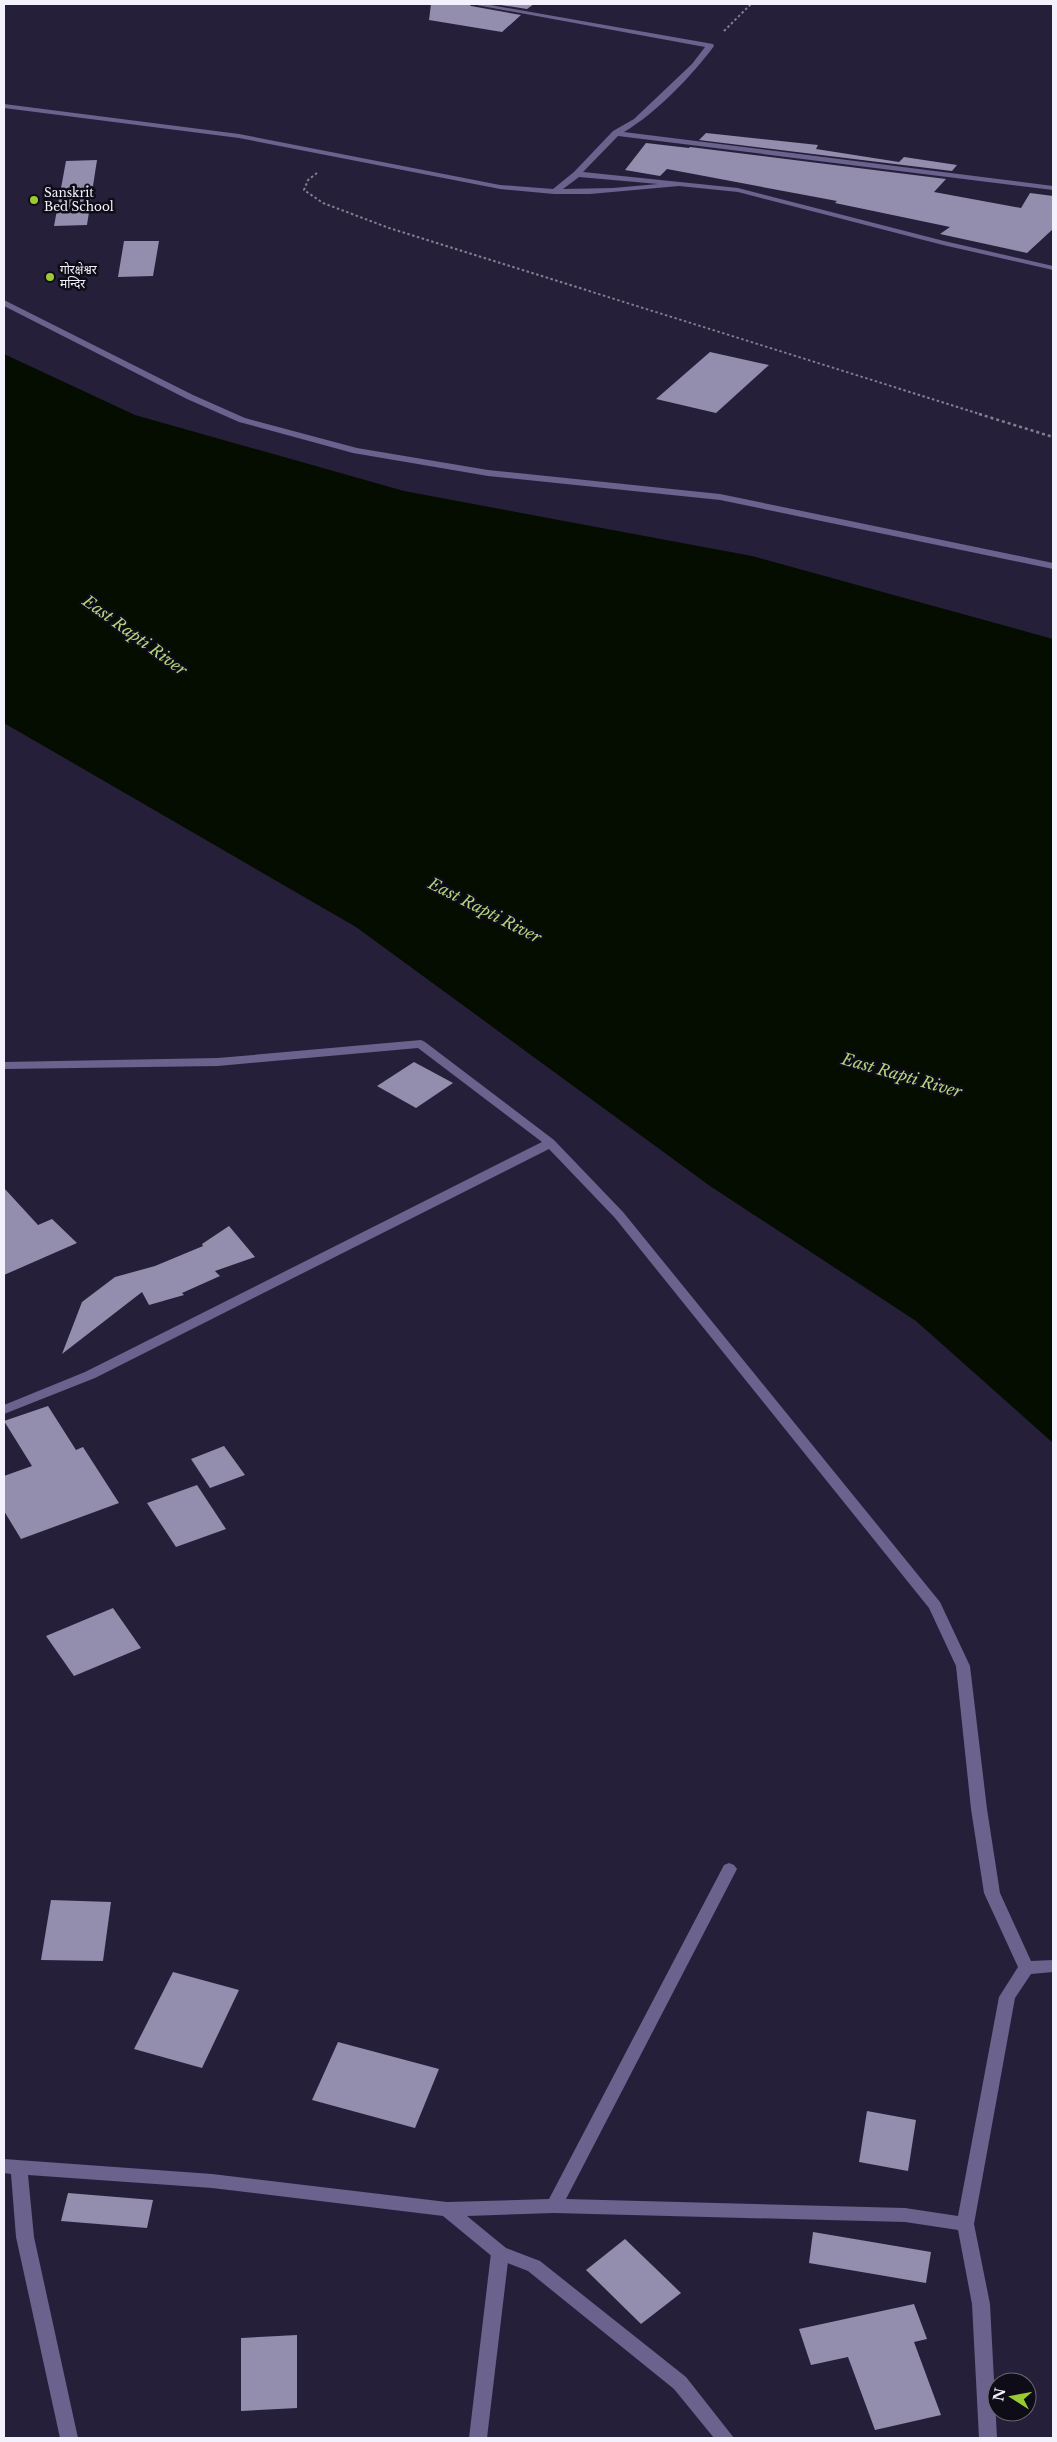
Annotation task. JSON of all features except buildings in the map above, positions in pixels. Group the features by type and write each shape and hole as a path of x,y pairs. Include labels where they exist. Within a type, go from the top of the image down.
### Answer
{"street":[{"path":"475,4 710,46 695,66 637,121 616,133 577,174 554,192"},
{"path":"4,106 239,136 341,154 500,187 554,192 643,189 680,184"},
{"path":"616,133 1053,188"},
{"path":"577,174 738,190 943,244 1053,268"},
{"path":"4,303 190,397 242,420 356,451 488,473 720,497 1053,566"},
{"path":"4,1065 218,1062 421,1044 550,1143 625,1222 935,1606 963,1666 992,1894 1026,1968"},
{"path":"4,1410 90,1375 550,1143"},
{"path":"554,2206 729,1870"},
{"path":"1026,1968 1053,1966"},
{"path":"988,2438 980,2304 965,2224 1007,1997 1026,1968"},
{"path":"69,2438 12,2167 212,2181 447,2209 554,2206 905,2215 965,2224"},
{"path":"447,2209 500,2252 534,2266 680,2383 725,2438"},
{"path":"478,2438 500,2252"}],"path":[{"path":"710,46 751,4"},
{"path":"341,154 308,180 304,190 324,203 389,228 1053,437"}],"water":[{"name":"East Rapti River","path":"4,354 135,415 404,491 752,556 1053,639 1053,1443 916,1321 710,1186 356,927 4,723"}],"place":[{"name":"Sanskrit Bed School","path":"34,200"},
{"name":"गोरक्षेश्वर मन्दिर","path":"50,277"}]}
